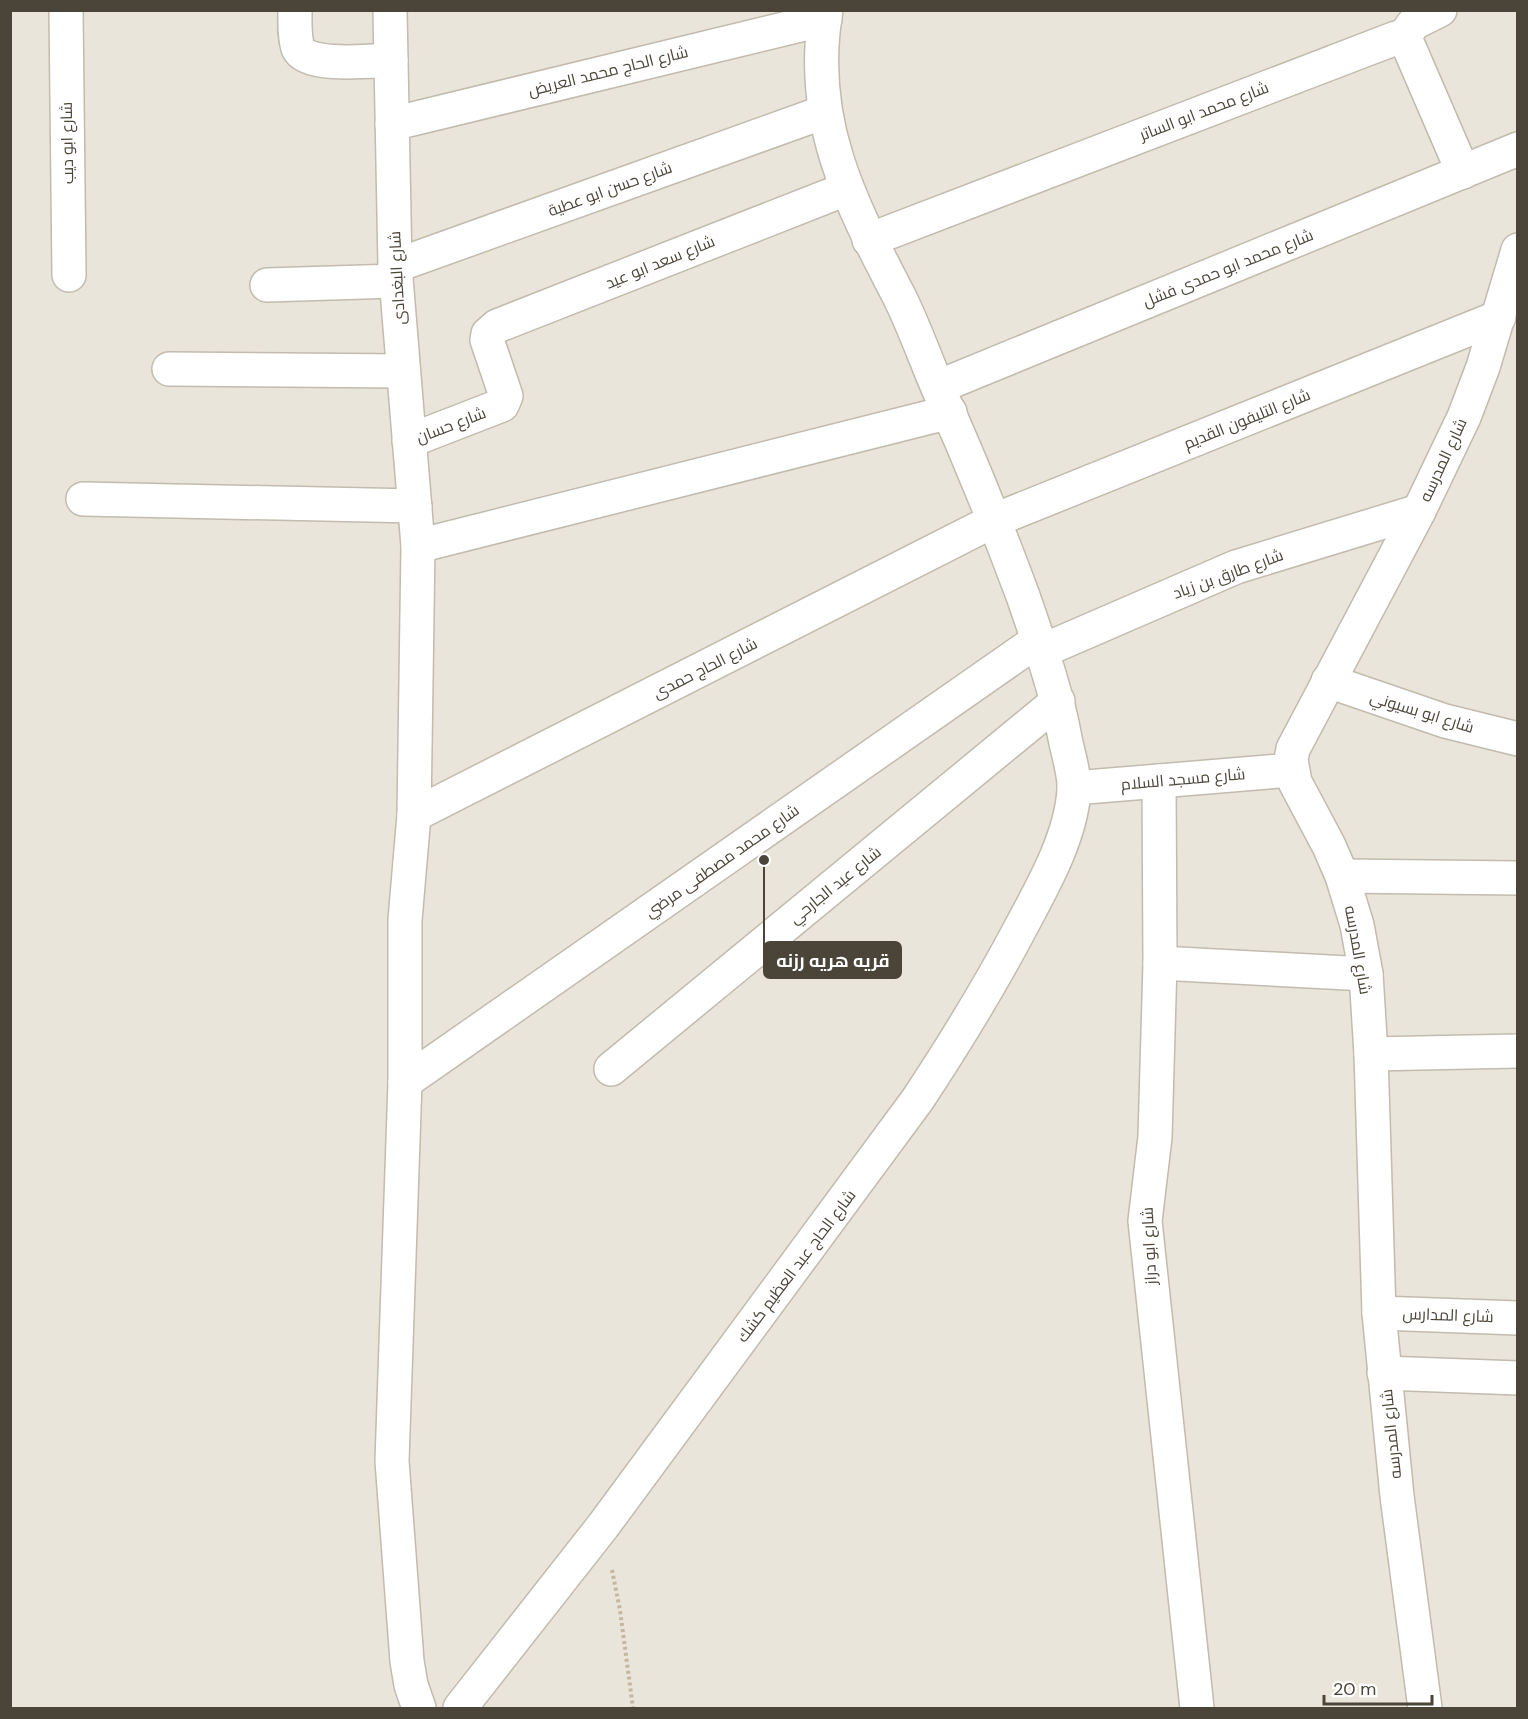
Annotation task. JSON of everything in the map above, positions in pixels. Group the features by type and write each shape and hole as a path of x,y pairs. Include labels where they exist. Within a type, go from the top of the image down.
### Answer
{"street":[{"name":"شارع ابو ديب","path":"66,10 69,275"},
{"path":"295,10 295,35 298,50 305,57 324,61 391,60"},
{"name":"شارع البغدادى","path":"390,10 396,273 418,546 414,815 405,920 405,1082 392,1461 407,1661 411,1685 419,1708"},
{"path":"1440,10 1414,23 1402,39 1409,47 1463,172"},
{"path":"825,15 822,70 824,112 834,155 846,189 869,240 909,317 995,520 1058,701 1074,788"},
{"name":"شارع الحاج محمد العريض","path":"392,124 825,15"},
{"name":"شارع محمد ابو الساتر","path":"869,240 1391,39 1402,39"},
{"name":"شارع حسن ابو عطية","path":"267,285 396,273 824,112"},
{"name":"شارع محمد ابو حمدى فشل","path":"418,546 944,400 1518,149"},
{"name":"شارع سعد ابو عيد","path":"489,346 488,334 497,326 846,189"},
{"name":"شارع المدرسه","path":"1425,1708 1397,1496 1379,1312 1371,1054 1366,974 1357,925 1342,876 1295,782 1291,760 1293,749 1419,511 1464,417 1499,317 1513,286 1518,250"},
{"name":"شارع التليفون القديم","path":"995,520 1499,317"},
{"name":"شارع حسان","path":"409,441 502,405 505,401 505,391 489,346"},
{"path":"169,369 403,371"},
{"path":"83,499 415,506"},
{"name":"شارع طارق بن زياد","path":"1040,645 1236,567 1419,511"},
{"name":"شارع الحاج حمدى","path":"414,815 995,520"},
{"name":"شارع محمد مصطفى مرضي","path":"405,1082 1040,645"},
{"name":"شارع ابو بسيوني","path":"1328,681 1445,720 1518,739"},
{"name":"شارع عيد الجارحي","path":"611,1069 1058,701"},
{"name":"شارع مسجد السلام","path":"1074,788 1292,770"},
{"name":"شارع ابو دراز","path":"1159,781 1160,963 1155,1137 1145,1221 1197,1708"},
{"name":"شارع الحاج عبد العظيم كشك","path":"460,1708 603,1526 918,1100 1003,962 1047,877 1059,849 1074,788"},
{"path":"1342,876 1518,878"},
{"path":"1160,963 1366,974"},
{"path":"1371,1054 1518,1051"},
{"name":"شارع المدارس","path":"1379,1312 1518,1318"},
{"path":"1384,1373 1518,1378"}],"path":[{"path":"603,1526 620,1610 633,1708"}],"shaded area":[{"path":"11,11 1517,11 1517,1708 11,1708"}],"place":[{"name":"قريه هريه رزنه","path":"764,860"}]}
